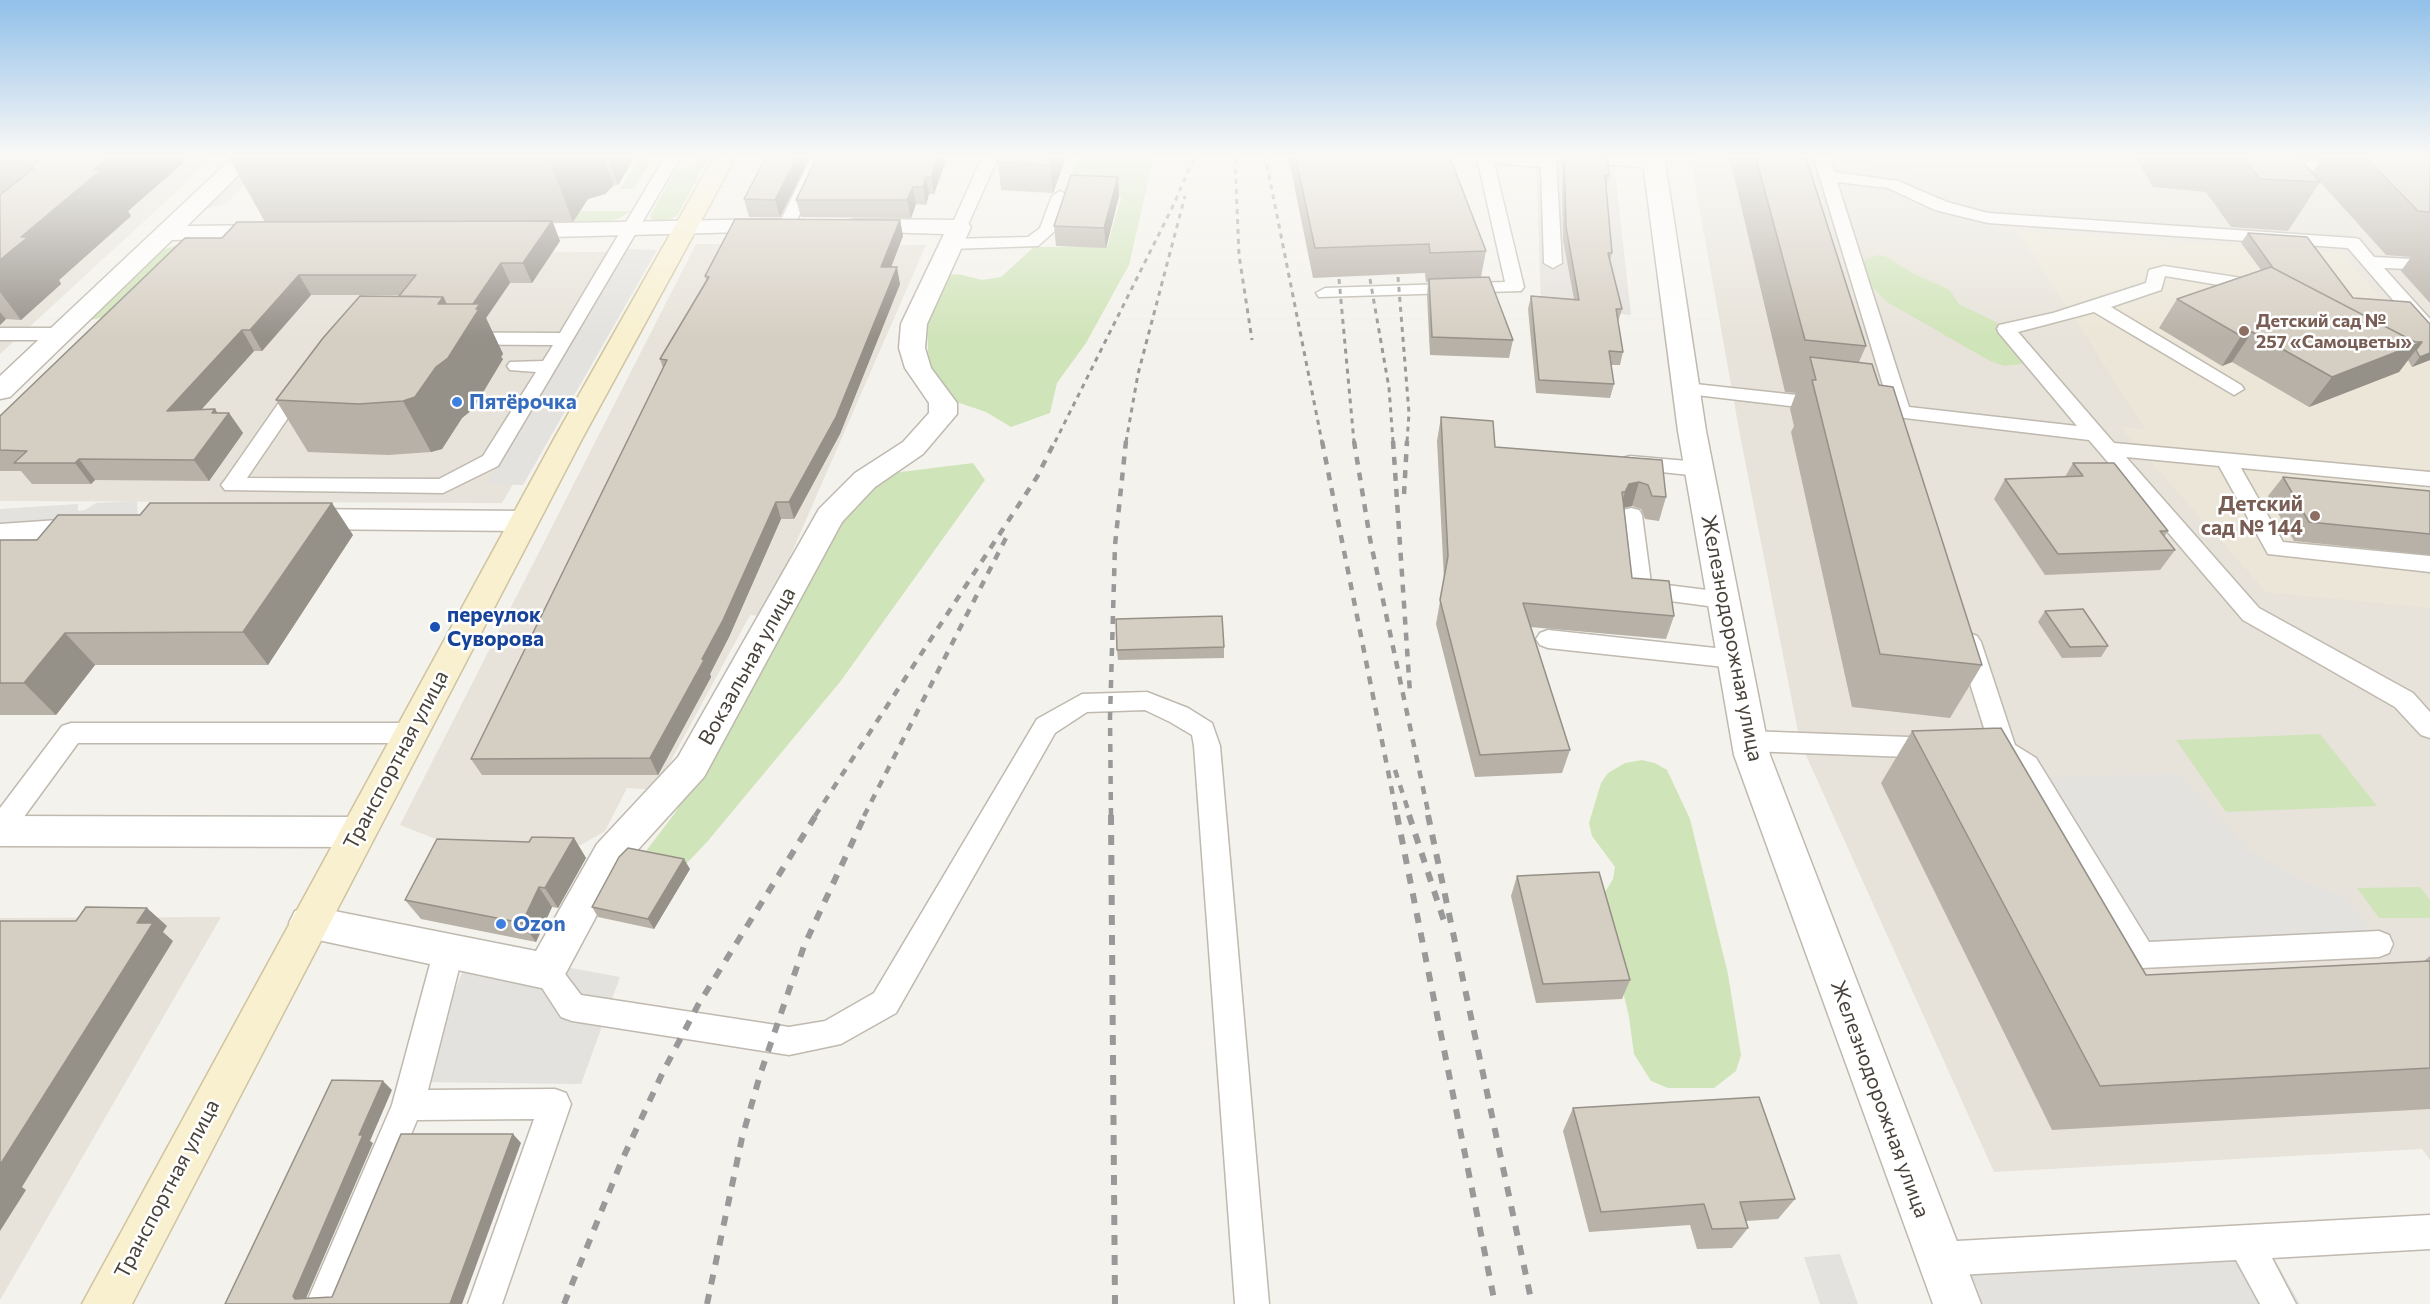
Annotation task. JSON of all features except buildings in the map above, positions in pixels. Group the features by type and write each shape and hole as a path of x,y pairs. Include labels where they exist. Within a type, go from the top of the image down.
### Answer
{"street":[{"path":"0,391 185,216"},
{"name":"Транспортная улица","path":"106,1304 523,521 693,216"},
{"name":"Железнодорожная улица","path":"1662,216 1699,469 1752,755 1957,1304"},
{"path":"486,231 628,231 688,226 809,226 955,235"},
{"path":"167,233 296,232"},
{"name":"Вокзальная улица","path":"546,971 610,855 691,767 830,516 865,480 913,448 943,414 944,403 918,368 912,348 914,324 955,235"},
{"path":"272,519 523,521"},
{"path":"0,534 119,526"},
{"path":"0,830 357,832"},
{"path":"309,922 448,953 546,971"}],"lane":[{"path":"566,339 376,338 322,362 287,405 232,485 443,486 491,461 566,339 637,216"},
{"path":"809,226 811,216"},
{"name":"Вокзальная улица","path":"955,235 964,216"},
{"path":"955,235 1032,242 1048,230 1053,216"},
{"path":"1325,293 1515,287 1498,216"},
{"path":"1551,216 1553,263"},
{"path":"1839,216 1893,419"},
{"path":"1980,216 2353,243 2430,329"},
{"path":"2369,262 2430,265"},
{"path":"2278,301 2248,285 2164,271 2155,274 2155,286 2057,318 2006,329 2251,614 2404,700 2430,728"},
{"path":"2096,306 2234,389"},
{"path":"0,334 61,334"},
{"path":"517,366 549,367"},
{"path":"1686,389 1893,419 2102,441 2226,460 2430,479"},
{"path":"2226,460 2276,549 2430,564"},
{"path":"1607,461 1699,469"},
{"path":"325,519 349,486"},
{"path":"1631,515 1640,590 1723,600"},
{"path":"1961,619 2004,751"},
{"path":"1548,639 1734,659"},
{"path":"546,971 572,1007 789,1041 830,1034 885,1003 1046,726 1082,703 1147,701 1179,715 1203,730 1207,746 1252,1304"},
{"path":"0,830 72,733 410,733"},
{"path":"1749,741 2004,751 2027,765 2141,956 2379,944"},
{"path":"323,1304 408,1105 448,953"},
{"path":"408,1105 555,1104 485,1304"},
{"path":"1939,1259 2430,1232"},
{"path":"2246,1243 2279,1304"}],"shaded area":[{"path":"0,216 150,216 0,354"},
{"path":"1538,216 1620,216 1631,315 1541,307"},
{"path":"1701,216 2430,216 2430,1160 2422,1149 1994,1172 1800,742 1740,435"},
{"name":"Детский сад № 257 «Самоцветы»","path":"2017,231 2342,253 2423,348 2430,348 2430,608 2266,592 2120,427 2146,429"},
{"path":"696,244 926,245 764,616 750,615 655,790 627,788 605,831 581,845 443,842 400,825"},
{"path":"628,249 657,250 523,485 487,484"},
{"path":"203,251 649,252 502,503 0,501 0,449"},
{"path":"137,501 138,518 0,526 0,509 78,504 78,511 85,510 96,503"},
{"path":"2179,774 2249,850 2304,882 2346,897 2387,953 2128,964 2019,778"},
{"path":"221,917 0,1300 0,918"},
{"path":"472,950 620,977 581,1084 415,1082"},
{"path":"2258,1230 2300,1304 1978,1304 1952,1242"},
{"path":"1840,1254 1858,1304 1820,1304 1804,1257"}],"green space":[{"path":"561,216 623,216 601,223 568,222"},
{"path":"650,216 677,216 663,222 652,221"},
{"path":"1116,216 1140,216 1129,265 1086,343 1057,383 1050,413 1011,427 986,412 936,395 928,352 927,316 948,275 958,274 982,280 1001,277 1034,247 1107,247"},
{"path":"190,240 112,315 87,321 160,251"},
{"path":"1877,255 1887,257 1912,273 1950,290 1959,304 1996,322 2006,332 2024,359 2021,364 2004,366 1990,361 1887,302 1871,286 1862,264 1865,260"},
{"path":"973,463 985,480 840,682 707,842 667,884 630,872 675,813 839,517 893,473"},
{"path":"2320,734 2377,806 2226,812 2176,740"},
{"path":"1642,760 1655,763 1667,770 1690,819 1728,974 1741,1055 1736,1071 1714,1088 1668,1088 1651,1081 1634,1054 1629,1017 1606,918 1605,892 1613,879 1615,867 1592,836 1589,823 1601,783 1608,773 1625,763"},
{"path":"2420,887 2430,900 2430,918 2379,918 2357,888"}],"railway":[{"path":"1055,442 1168,216"},
{"path":"1126,442 1138,374 1180,216"},
{"path":"1237,216 1239,255 1252,340"},
{"path":"1277,216 1322,442"},
{"path":"1398,277 1409,413 1407,442"},
{"path":"1339,279 1354,442"},
{"path":"1370,279 1389,388 1393,442"},
{"path":"815,816 1037,477 1055,441"},
{"path":"1111,816 1110,718 1115,545 1126,441"},
{"path":"1322,441 1397,816"},
{"path":"1354,441 1370,539 1429,816"},
{"path":"1393,441 1410,693"},
{"path":"1404,494 1407,441"},
{"path":"864,816 1008,534"},
{"path":"1395,770 1410,816"},
{"path":"564,1304 622,1160 663,1072 698,1005 816,815"},
{"path":"707,1304 742,1138 760,1075 804,946 865,815"},
{"path":"1111,815 1115,1304"},
{"path":"1397,815 1495,1304"},
{"path":"1409,815 1444,921"},
{"path":"1428,815 1532,1304"}],"place":[{"name":"Детский сад № 257 «Самоцветы»","path":"2244,331"},
{"name":"Пятёрочка","path":"457,402"},
{"name":"Детский сад № 144","path":"2315,516"},
{"name":"переулок Суворова","path":"435,627"},
{"name":"Ozon","path":"501,924"}]}
